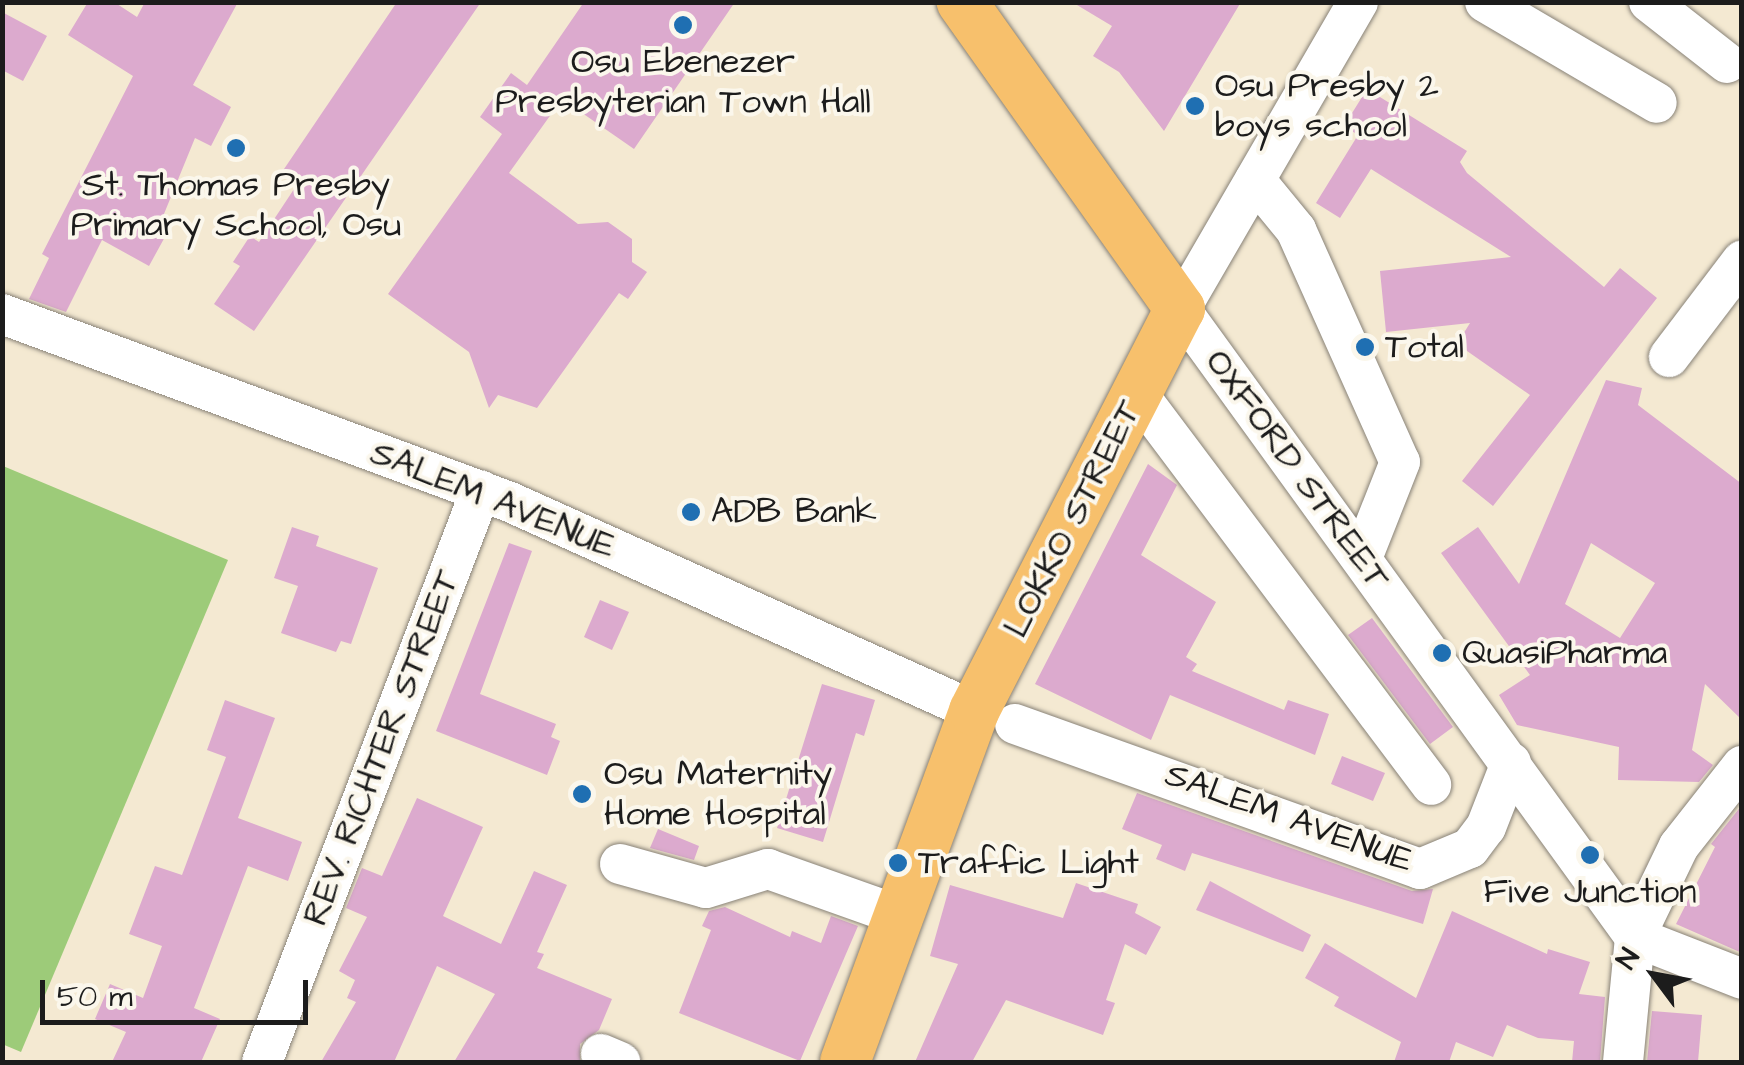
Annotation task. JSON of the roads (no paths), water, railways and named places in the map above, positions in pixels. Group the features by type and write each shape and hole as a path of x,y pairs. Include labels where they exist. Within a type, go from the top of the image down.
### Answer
{"main road":[{"name":"OXFORD STREET","path":"962,2 1180,309"},
{"name":"LOKKO STREET","path":"845,1062 898,915 994,717 1138,392 1180,309"}],"street":[{"name":"LOKKO STREET","path":"1180,309 1358,2"},
{"path":"1485,2 1657,103"},
{"path":"1648,2 1726,63"},
{"path":"1255,180 1296,230 1400,462 1362,558"},
{"path":"1669,357 1742,261"},
{"name":"OXFORD STREET","path":"1180,309 1635,936"},
{"name":"SALEM AVENUE","path":"2,314 480,490 994,717 1420,869 1470,848 1486,828 1510,764"},
{"path":"1138,392 1431,784"},
{"name":"REV. RICHTER STREET","path":"262,1062 480,490"},
{"path":"1623,1062 1635,936 1679,846 1742,766"},
{"path":"620,864 706,888 768,868 898,915"},
{"path":"1635,936 1742,979"}],"place":[{"name":"Osu Ebenezer Presbyterian Town Hall","path":"683,25"},
{"name":"Osu Presby 2 boys school","path":"1195,106"},
{"name":"St. Thomas Presby Primary School, Osu","path":"236,148"},
{"name":"Total","path":"1365,347"},
{"name":"ADB Bank","path":"691,512"},
{"name":"QuasiPharma","path":"1442,653"},
{"name":"Osu Maternity Home Hospital","path":"582,794"},
{"name":"Five Junction","path":"1590,855"},
{"name":"Traffic Light","path":"898,863"}]}
